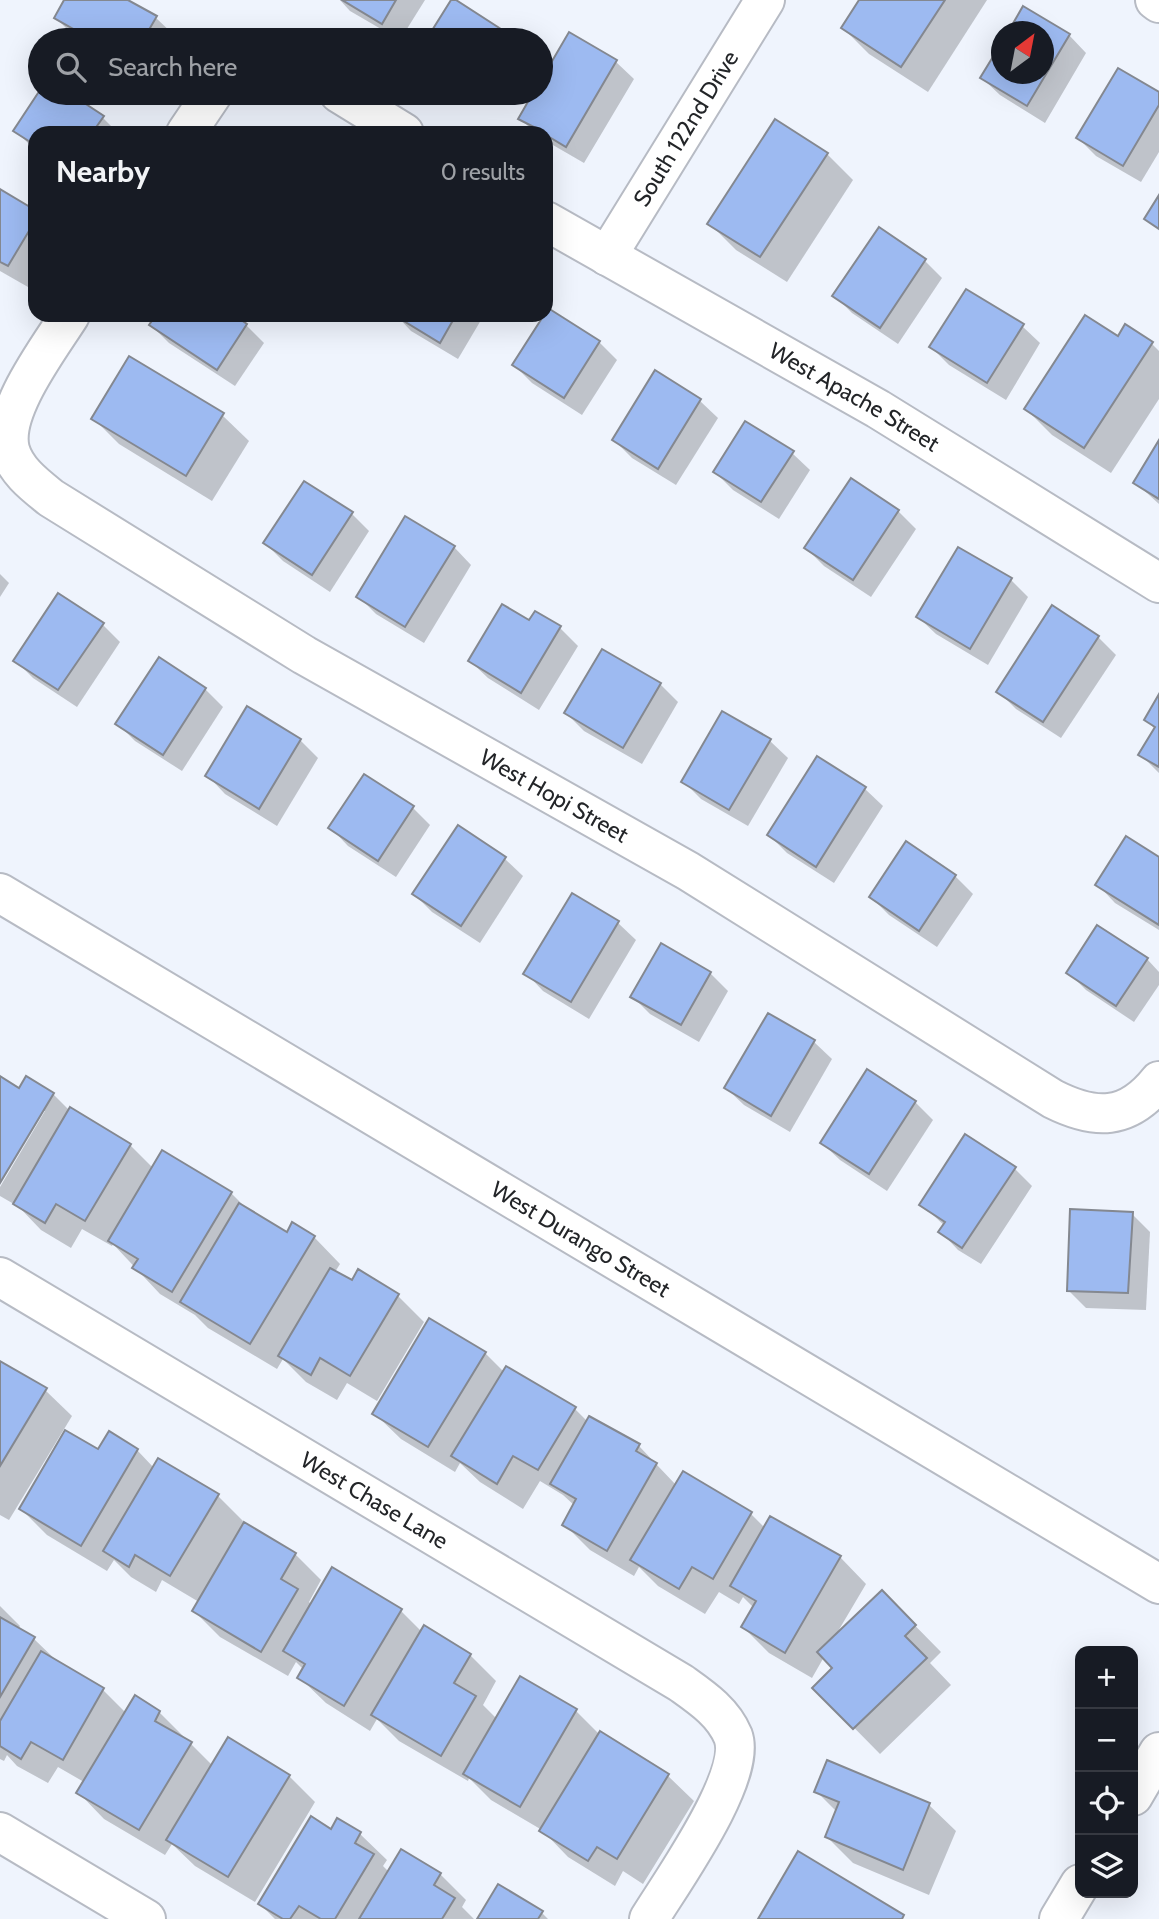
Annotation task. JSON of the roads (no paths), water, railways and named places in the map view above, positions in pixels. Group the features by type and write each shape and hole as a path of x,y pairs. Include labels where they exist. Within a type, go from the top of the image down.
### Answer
{"street":[{"name":"South 122nd Drive","path":"607,256 765,0"},
{"path":"191,126 205,105"},
{"path":"358,105 393,126"},
{"name":"West Apache Street","path":"553,225 878,409 1159,583"},
{"name":"West Hopi Street","path":"66,322 16,404 10,426 9,448 19,468 51,498 265,632 688,871 1071,1108 1095,1114 1118,1113 1139,1101 1159,1082"},
{"name":"West Durango Street","path":"0,893 1159,1584"},
{"name":"West Chase Lane","path":"0,1277 681,1683 723,1717 734,1739 734,1761 728,1783 649,1919"},
{"path":"1138,1788 1159,1752"},
{"path":"0,1832 145,1919"},
{"path":"1059,1919 1075,1892"}]}
